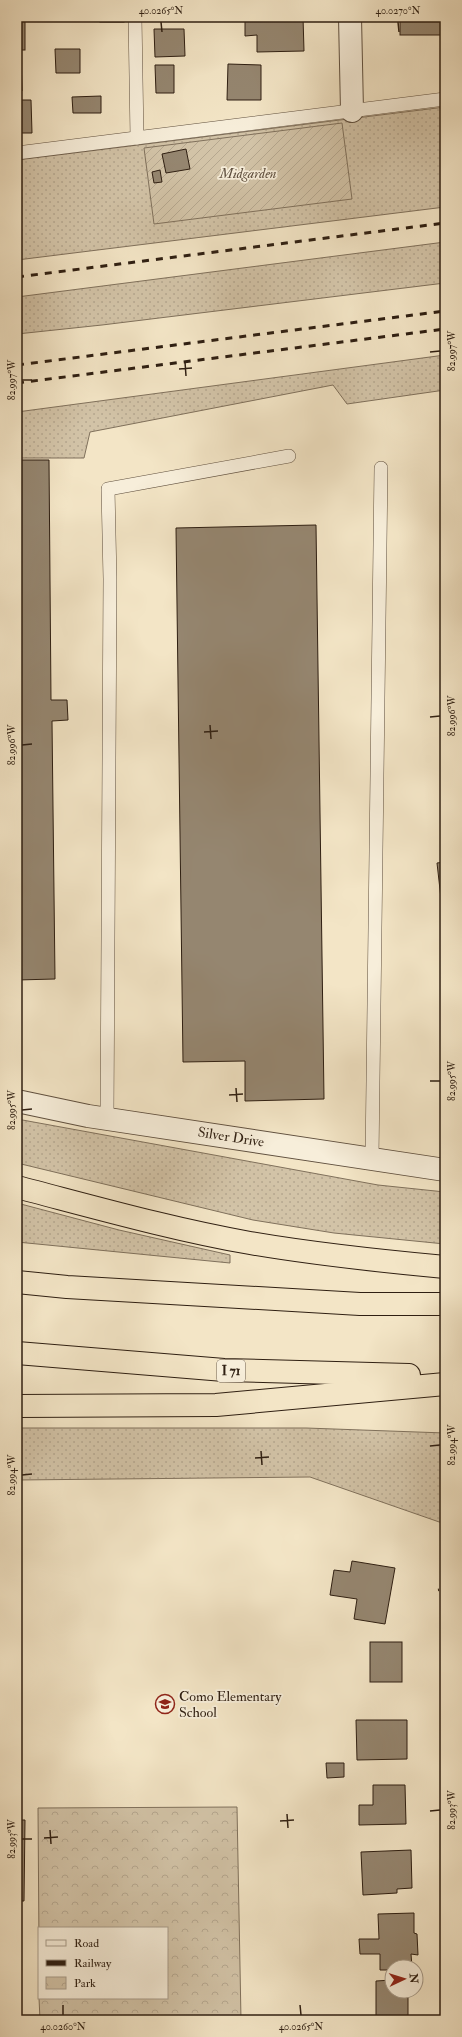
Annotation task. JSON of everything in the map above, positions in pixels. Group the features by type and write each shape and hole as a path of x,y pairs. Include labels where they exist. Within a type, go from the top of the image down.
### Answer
{"highway":[{"path":"17,1187 178,1228 250,1243 383,1261 445,1267"},
{"path":"17,1282 66,1287 352,1304 445,1304"},
{"name":"I 71","path":"17,1353 224,1370 445,1376"},
{"path":"17,1406 216,1405 445,1384"}],"street":[{"path":"350,17 352,111"},
{"name":"Silver Drive","path":"17,1101 107,1119 445,1170"}],"lane":[{"path":"135,17 137,138"},
{"path":"17,153 445,99"},
{"path":"107,1119 110,579 108,489 289,456"},
{"path":"372,1158 381,468"}],"path":[{"path":"438,1590 443,1589"}],"green space":[{"path":"445,107 445,207 17,260 17,160"},
{"name":"Midgarden","path":"342,123 352,199 154,224 144,148"},
{"path":"445,242 445,283 17,334 17,297"},
{"path":"445,355 445,390 347,404 333,385 90,432 84,458 17,458 17,412"},
{"path":"17,1119 378,1185 445,1192 445,1244 334,1233 253,1220 17,1163"},
{"path":"17,1203 119,1230 230,1255 230,1263 17,1242"},
{"path":"17,1428 306,1428 445,1433 445,1524 310,1477 17,1480"},
{"path":"237,1807 241,2020 40,2020 39,1999 168,1999 168,1927 39,1927 38,1808"}],"building":[{"path":"17,17 25,17 25,50 17,50"},
{"path":"100,17 124,17 124,22 100,22"},
{"path":"257,17 303,17 304,51 257,52 257,35 245,36 245,19 256,19"},
{"path":"400,17 445,17 445,35 400,35"},
{"path":"154,29 184,29 185,56 155,57"},
{"path":"55,49 80,49 80,73 56,73"},
{"path":"17,58 21,58 22,91 17,91"},
{"path":"228,64 261,65 261,100 227,100"},
{"path":"155,65 174,65 174,93 156,93"},
{"path":"101,96 101,113 73,113 72,97"},
{"path":"17,100 31,100 32,133 17,133"},
{"path":"186,149 190,169 166,173 162,154"},
{"path":"160,170 162,182 154,183 152,172"},
{"path":"17,460 49,460 51,700 67,700 68,720 52,721 55,979 17,980"},
{"path":"316,525 324,1099 245,1101 245,1061 183,1062 176,528"},
{"path":"445,862 445,934 437,863"},
{"path":"352,1561 395,1568 385,1624 354,1619 357,1599 330,1595 334,1570 350,1572"},
{"path":"370,1642 402,1642 402,1682 370,1682"},
{"path":"356,1720 407,1720 407,1759 357,1760"},
{"path":"326,1763 344,1763 344,1777 327,1778"},
{"path":"373,1785 405,1785 406,1824 359,1825 359,1805 373,1805"},
{"path":"17,1820 25,1820 24,1901 17,1901"},
{"path":"411,1850 412,1888 397,1889 397,1893 363,1895 361,1852"},
{"path":"414,1913 414,1933 417,1934 418,1955 411,1954 411,1959 384,1959 384,1970 380,1970 380,1954 360,1954 359,1939 379,1939 378,1914"},
{"path":"384,1980 384,1999 408,1999 408,2019 376,2019 376,1981"}],"railway":[{"path":"17,277 445,223"},
{"path":"17,365 445,311"},
{"path":"17,383 445,329"}],"place":[{"name":"Como Elementary School","path":"165,1704"}]}
